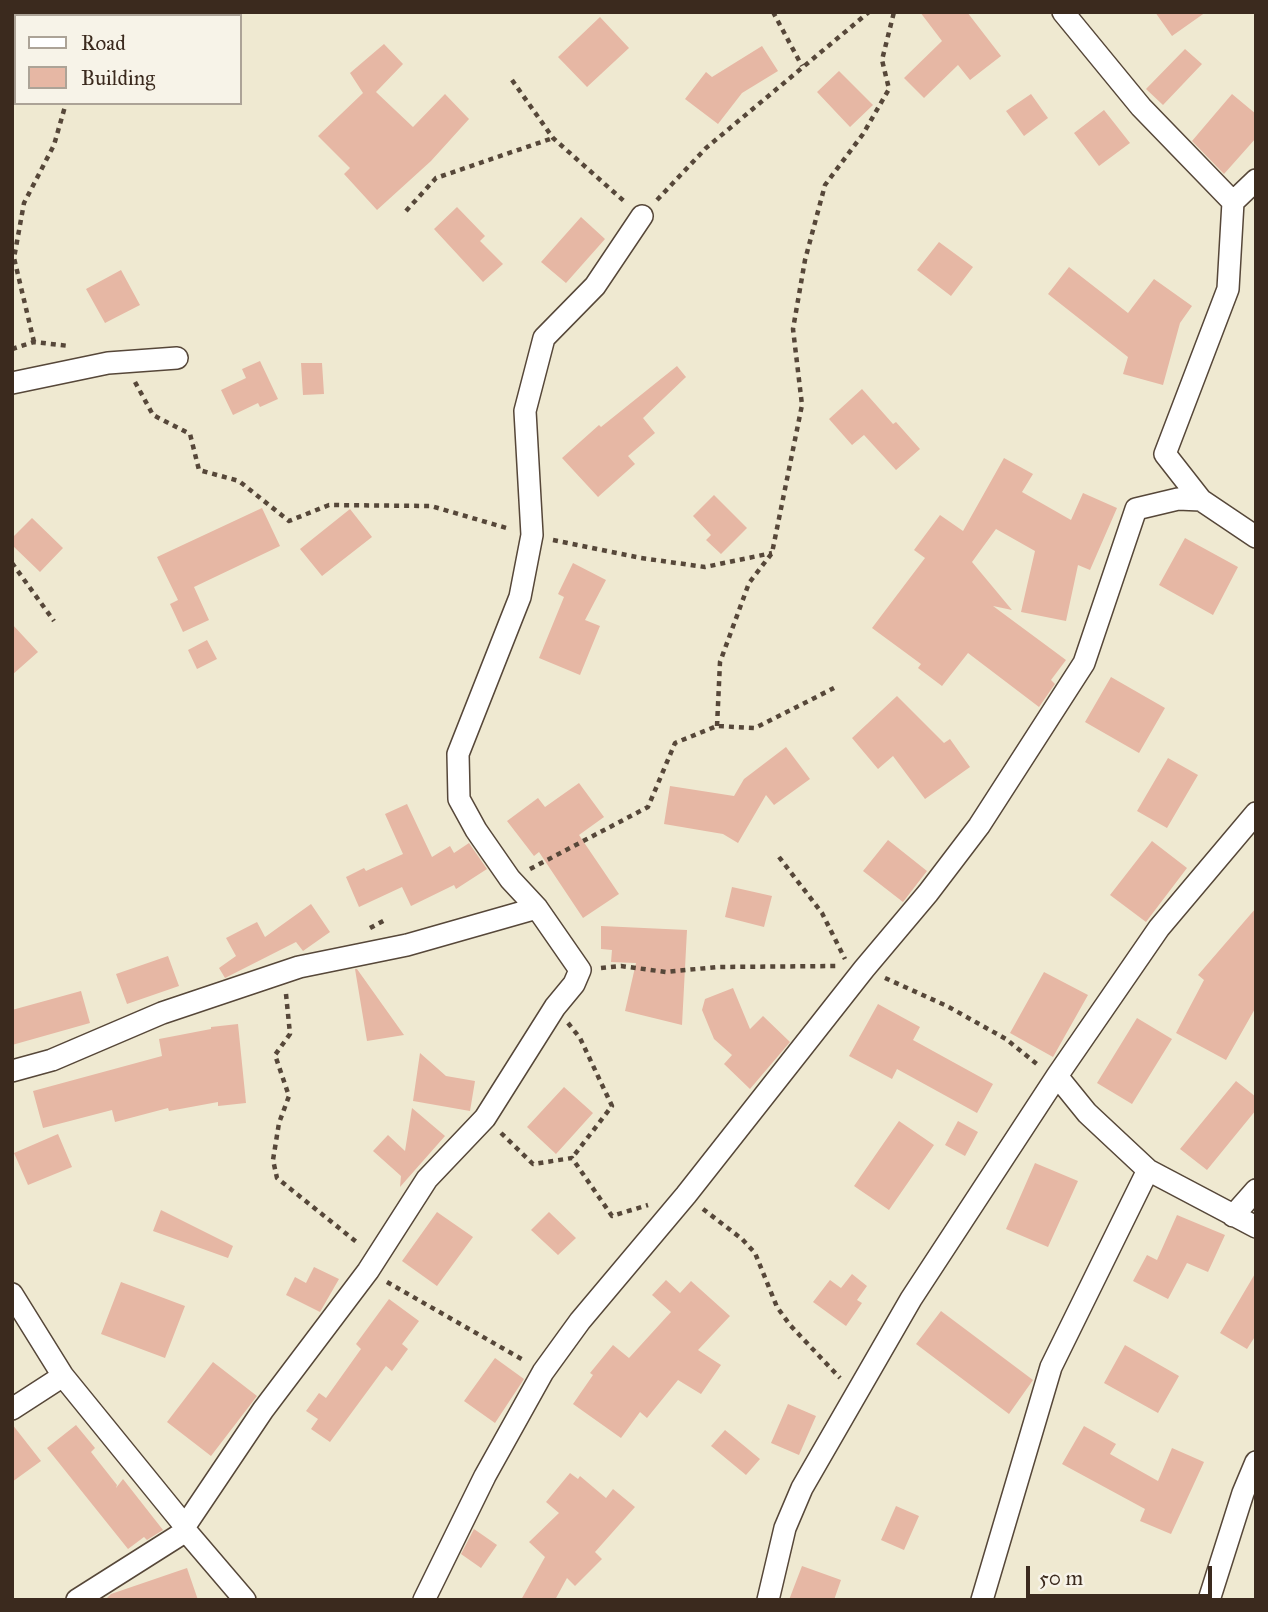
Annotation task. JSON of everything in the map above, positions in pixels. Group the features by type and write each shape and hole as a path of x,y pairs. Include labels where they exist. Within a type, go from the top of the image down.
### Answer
{"street":[{"path":"1063,12 1141,107 1233,202"},
{"path":"1256,180 1233,202 1228,289 1165,454 1201,500 1256,537"},
{"path":"78,1600 186,1529 263,1410 372,1265 428,1179 485,1118 555,1007 574,984 580,970 537,908 510,879 476,830 459,799 458,754 520,597 532,535 525,411 544,338 595,286 642,216"},
{"path":"12,383 108,363 177,358"},
{"path":"424,1600 485,1476 543,1372 608,1284 686,1195 979,826 1084,663 1136,509 1178,499 1201,500"},
{"path":"768,1600 785,1528 802,1488 911,1299 1159,928 1256,813"},
{"path":"12,1071 52,1060 162,1013 299,967 407,945 537,908"},
{"path":"1058,1076 1087,1113 1148,1170 1256,1227"},
{"path":"982,1600 1051,1367 1148,1170"},
{"path":"1233,1216 1256,1191"},
{"path":"12,1294 63,1376 245,1600"},
{"path":"12,1409 63,1376"},
{"path":"1209,1600 1243,1493 1256,1462"}],"path":[{"path":"773,12 802,66"},
{"path":"512,80 553,138 571,157 642,216 706,148 869,12"},
{"path":"717,726 720,662 749,583 772,553 802,405 793,330 806,260 825,185 863,134 889,89 882,60 894,12"},
{"path":"34,342 14,257 24,203 54,145 65,105"},
{"path":"406,211 436,178 553,138"},
{"path":"12,349 34,342 81,348 108,363 135,383 153,415 190,434 199,470 239,481 289,521 329,505 431,506 532,535 641,558 705,567 772,553"},
{"path":"12,563 54,621"},
{"path":"510,879 648,807 675,743 717,726 755,728 834,688"},
{"path":"580,970 621,966 666,972 717,967 849,966 822,913 779,858"},
{"path":"864,969 947,1006 1006,1040 1058,1076"},
{"path":"284,972 290,1034 275,1055 289,1096 279,1123 273,1160 277,1178 372,1265 543,1372"},
{"path":"485,1118 534,1164 572,1158 612,1106 580,1038 555,1007"},
{"path":"572,1158 612,1216 649,1205"},
{"path":"686,1195 742,1239 755,1253 777,1307 790,1325 856,1394"}],"building":[{"path":"920,12 967,12 1001,56 970,80 958,65 924,98 904,78 942,41"},
{"path":"1155,12 1206,12 1172,36"},
{"path":"600,17 629,48 587,87 558,57"},
{"path":"384,44 403,64 376,92 413,127 445,94 469,119 431,161 377,210 344,174 350,168 318,136 363,93 350,73"},
{"path":"762,46 778,71 742,93 718,124 685,99 706,72 712,77"},
{"path":"1185,49 1202,64 1163,105 1146,89"},
{"path":"839,71 873,105 850,127 817,92"},
{"path":"1031,94 1048,118 1024,136 1006,111"},
{"path":"1232,94 1256,114 1256,138 1224,174 1192,141"},
{"path":"1104,110 1130,143 1099,166 1074,133"},
{"path":"457,207 485,236 480,241 503,264 483,282 434,229"},
{"path":"581,217 605,239 566,283 541,262"},
{"path":"939,242 973,267 951,296 917,270"},
{"path":"1069,267 1128,313 1154,279 1192,306 1180,323 1163,385 1123,374 1128,357 1048,294"},
{"path":"121,270 140,305 105,323 86,289"},
{"path":"260,361 278,399 260,407 258,403 233,415 221,390 246,378 242,369"},
{"path":"301,363 322,363 324,394 303,395"},
{"path":"677,366 686,377 643,418 655,433 628,456 635,464 598,497 562,458 599,425 601,427"},
{"path":"862,389 920,449 896,470 864,435 852,445 829,419"},
{"path":"1004,458 1033,474 1022,492 1071,520 1083,493 1117,508 1090,570 1078,565 1066,621 1021,612 1035,551 996,529 972,562 1012,610 993,606 1066,660 1051,680 1055,684 1039,707 968,653 942,686 918,668 921,664 872,628 925,558 914,550 940,515 963,531"},
{"path":"714,495 747,528 721,554 706,540 711,535 693,516"},
{"path":"262,508 280,546 194,587 209,620 183,632 170,604 178,600 157,557"},
{"path":"350,509 372,537 322,576 300,549"},
{"path":"32,518 63,548 40,572 12,545 12,538"},
{"path":"1185,538 1238,567 1213,615 1159,585"},
{"path":"573,563 606,580 585,620 600,626 580,675 539,658 564,597 558,594"},
{"path":"12,624 38,652 12,675"},
{"path":"207,640 217,659 197,669 188,650"},
{"path":"1111,677 1165,708 1139,753 1085,722"},
{"path":"897,696 944,743 950,739 970,767 925,799 893,756 878,769 852,738"},
{"path":"786,747 810,779 774,805 766,795 738,843 723,834 664,824 670,786 734,796 744,779"},
{"path":"1168,758 1198,775 1167,828 1137,811"},
{"path":"579,783 604,817 579,835 619,894 583,918 539,852 534,856 507,821 538,798 545,807"},
{"path":"407,804 432,857 450,846 454,853 469,843 487,869 456,889 454,885 411,906 402,887 359,907 346,877 403,854 385,814"},
{"path":"888,840 927,871 903,902 863,871"},
{"path":"1152,841 1187,868 1146,922 1110,895"},
{"path":"732,887 772,896 764,927 725,917"},
{"path":"311,904 330,932 303,951 296,942 225,978 219,968 236,956 226,938 257,922 265,937"},
{"path":"1256,908 1256,1007 1226,1060 1176,1033 1204,980 1198,975"},
{"path":"601,926 687,930 682,1025 625,1011 636,963 611,962 612,950 601,949"},
{"path":"168,956 179,986 127,1004 116,974"},
{"path":"357,969 404,1035 367,1041"},
{"path":"1044,972 1088,995 1053,1057 1010,1033"},
{"path":"733,988 750,1029 763,1016 790,1042 750,1089 724,1064 732,1055 714,1039 702,1010 705,999"},
{"path":"81,991 90,1023 12,1045 12,1010"},
{"path":"878,1004 920,1027 913,1040 993,1084 977,1113 897,1069 892,1079 849,1056"},
{"path":"1137,1018 1172,1039 1132,1104 1097,1083"},
{"path":"238,1024 246,1103 218,1106 218,1102 169,1111 168,1108 115,1122 112,1110 43,1128 33,1091 162,1056 159,1039"},
{"path":"420,1053 446,1076 475,1081 470,1111 413,1101"},
{"path":"1236,1081 1256,1097 1256,1110 1207,1170 1180,1149"},
{"path":"564,1087 593,1113 556,1154 527,1127"},
{"path":"412,1108 445,1136 400,1187 401,1176 373,1151 388,1135 405,1151"},
{"path":"899,1121 934,1145 889,1210 854,1186"},
{"path":"958,1121 978,1132 965,1156 945,1145"},
{"path":"58,1134 72,1167 28,1185 14,1153"},
{"path":"1035,1163 1078,1181 1048,1247 1006,1229"},
{"path":"161,1210 233,1246 228,1258 153,1231"},
{"path":"437,1212 473,1237 437,1286 402,1261"},
{"path":"549,1212 576,1238 558,1255 531,1230"},
{"path":"1177,1215 1225,1235 1208,1272 1187,1263 1168,1299 1133,1281 1147,1255 1157,1260"},
{"path":"314,1267 339,1279 320,1312 286,1295 295,1277 306,1283"},
{"path":"1256,1272 1256,1335 1247,1349 1220,1333"},
{"path":"852,1274 867,1286 857,1300 862,1303 846,1326 813,1302 830,1280 841,1288"},
{"path":"666,1280 680,1293 691,1281 730,1316 698,1350 721,1365 701,1394 678,1380 647,1418 640,1412 621,1438 573,1404 593,1375 590,1373 613,1345 629,1358 671,1312 652,1295"},
{"path":"121,1282 185,1306 165,1358 101,1334"},
{"path":"389,1299 419,1321 402,1344 408,1349 392,1371 386,1366 330,1442 311,1429 318,1419 306,1411 319,1393 326,1398 361,1349 356,1344"},
{"path":"941,1311 1033,1380 1009,1414 916,1344"},
{"path":"1125,1345 1179,1376 1158,1413 1104,1383"},
{"path":"495,1358 524,1379 495,1423 464,1401"},
{"path":"213,1362 257,1396 211,1456 167,1422"},
{"path":"788,1404 816,1416 799,1455 771,1443"},
{"path":"12,1424 41,1461 12,1482"},
{"path":"76,1425 95,1448 91,1452 117,1485 116,1488 123,1479 163,1530 147,1540 144,1537 128,1549 47,1448"},
{"path":"1084,1426 1116,1444 1110,1454 1158,1481 1172,1448 1204,1462 1171,1534 1140,1521 1145,1509 1062,1464"},
{"path":"725,1430 760,1459 746,1475 711,1446"},
{"path":"570,1473 578,1479 580,1476 606,1498 613,1489 635,1507 595,1552 602,1559 575,1586 567,1578 555,1600 521,1600 545,1557 529,1542 559,1513 546,1502"},
{"path":"896,1506 919,1516 904,1550 881,1540"},
{"path":"474,1529 497,1545 481,1568 461,1554"},
{"path":"802,1566 841,1580 834,1600 789,1600"},
{"path":"187,1568 198,1600 105,1600 111,1594"}]}
